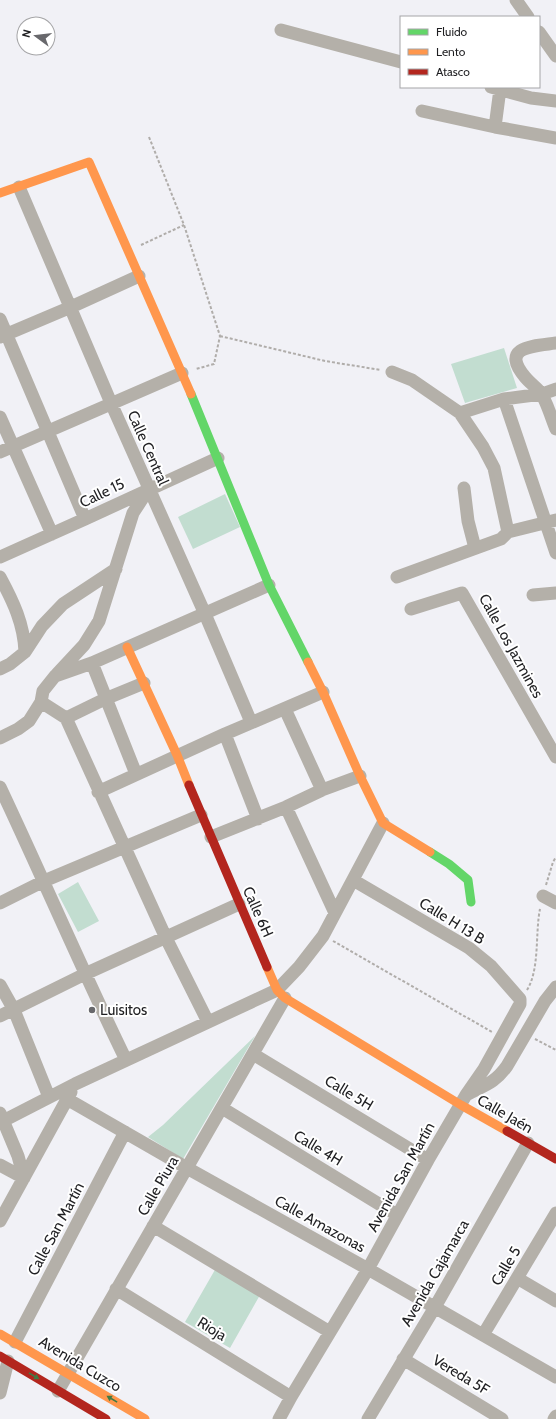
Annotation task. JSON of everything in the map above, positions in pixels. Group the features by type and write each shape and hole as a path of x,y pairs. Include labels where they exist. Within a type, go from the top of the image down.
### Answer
{"street":[{"path":"516,0 527,16"},
{"path":"282,30 400,62"},
{"path":"540,33 556,56"},
{"path":"495,127 496,88 531,98 556,101"},
{"path":"422,111 495,127 556,138"},
{"path":"0,192 19,187 89,162 182,373 269,585 322,692 360,776 383,822 463,875 468,880 471,902"},
{"name":"Calle Central","path":"19,187 111,403 205,614 251,722"},
{"path":"3,335 71,307 139,276"},
{"path":"0,319 3,335 85,519"},
{"path":"556,343 520,349 517,356 517,363 524,376 542,394 556,429"},
{"path":"392,372 412,380 460,413 483,447 494,468 508,532"},
{"path":"0,452 182,373"},
{"path":"460,413 504,399 542,394 556,389"},
{"path":"504,399 551,522 556,553"},
{"path":"0,417 52,534"},
{"name":"Calle 15","path":"0,557 85,519 149,488 218,458"},
{"path":"0,738 18,729 29,721 41,702 42,691 84,645 99,620 133,513 149,488"},
{"path":"464,488 468,521 474,548"},
{"path":"398,577 501,538 508,532 551,522"},
{"path":"0,669 10,664 25,652 42,626 63,604 116,569"},
{"path":"0,577 17,610 22,628 25,652"},
{"path":"55,676 92,663 269,585"},
{"name":"Calle Los Jazmines","path":"411,609 462,593 556,757"},
{"path":"533,595 556,593"},
{"name":"Calle 6H","path":"127,647 177,755 239,904 281,994"},
{"path":"92,663 136,774"},
{"path":"66,718 105,699 144,683"},
{"path":"98,792 177,755 322,692"},
{"path":"41,702 66,718 98,792 166,938 208,1022"},
{"path":"285,709 322,790"},
{"path":"225,734 258,819"},
{"path":"211,837 258,819 322,790 360,776"},
{"path":"0,787 44,881 84,974 126,1060"},
{"path":"286,807 335,913"},
{"path":"0,903 44,881 201,815"},
{"path":"24,1178 18,1156 2,1117 49,1097 208,1022 281,994 299,967 323,936 383,822"},
{"name":"Calle H 13 B","path":"353,880 470,948 491,966 520,999 520,1004"},
{"path":"543,896 556,903"},
{"path":"0,1016 84,974 239,904"},
{"path":"0,986 14,1010 49,1097"},
{"path":"281,994 463,1100 500,1076 545,1000 556,987"},
{"name":"Calle Piura","path":"58,1391 253,1054 281,994"},
{"name":"Avenida San Martín","path":"279,1419 368,1268 397,1214 463,1100 484,1069 520,1004"},
{"name":"Calle 5H","path":"253,1054 428,1160"},
{"path":"0,1221 76,1084"},
{"name":"Calle Amazonas","path":"67,1099 187,1168 368,1268 556,1377"},
{"name":"Calle Jaén","path":"463,1100 528,1143 556,1159"},
{"name":"Calle 4H","path":"222,1108 397,1214"},
{"name":"Calle San Martín","path":"15,1342 125,1132"},
{"name":"Avenida Cajamarca","path":"371,1418 528,1143"},
{"path":"0,1165 24,1178"},
{"name":"Calle 5","path":"483,1335 517,1278 551,1231 556,1213"},
{"path":"153,1226 330,1332"},
{"path":"517,1278 556,1301"},
{"name":"Rioja","path":"116,1289 291,1397"},
{"name":"Avenida Cuzco","path":"0,1334 145,1419"},
{"path":"0,1393 4,1359 106,1419"},
{"name":"Vereda 5F","path":"404,1359 502,1419"}],"path":[{"path":"149,137 184,225 220,336 214,364 182,373"},
{"path":"128,251 184,225"},
{"path":"220,336 325,361 392,372"},
{"path":"520,1004 532,983 535,968 538,918 553,862 556,857"},
{"path":"323,936 502,1037"},
{"path":"525,1034 556,1050"}],"green space":[{"path":"504,348 517,388 465,403 451,364"},
{"path":"225,494 240,527 193,549 178,517"},
{"path":"78,882 99,921 78,932 58,894"},
{"path":"255,1036 183,1159 148,1137 163,1125"},
{"path":"216,1268 260,1295 230,1348 185,1322"}],"traffic: fast":[{"path":"191,394 269,585 308,662"},
{"path":"430,852 449,864 468,880 471,902"}],"traffic: slow":[{"path":"0,193 89,162 191,394"},
{"path":"127,647 177,755 189,785"},
{"path":"308,662 383,823 430,852"},
{"path":"267,967 277,990 285,998 461,1105 507,1131"},
{"path":"0,1334 145,1419"}],"traffic: jam":[{"path":"189,785 267,967"},
{"path":"507,1131 556,1159"},
{"path":"0,1356 106,1419"}],"place":[{"name":"Luisitos","path":"92,1010"}]}
